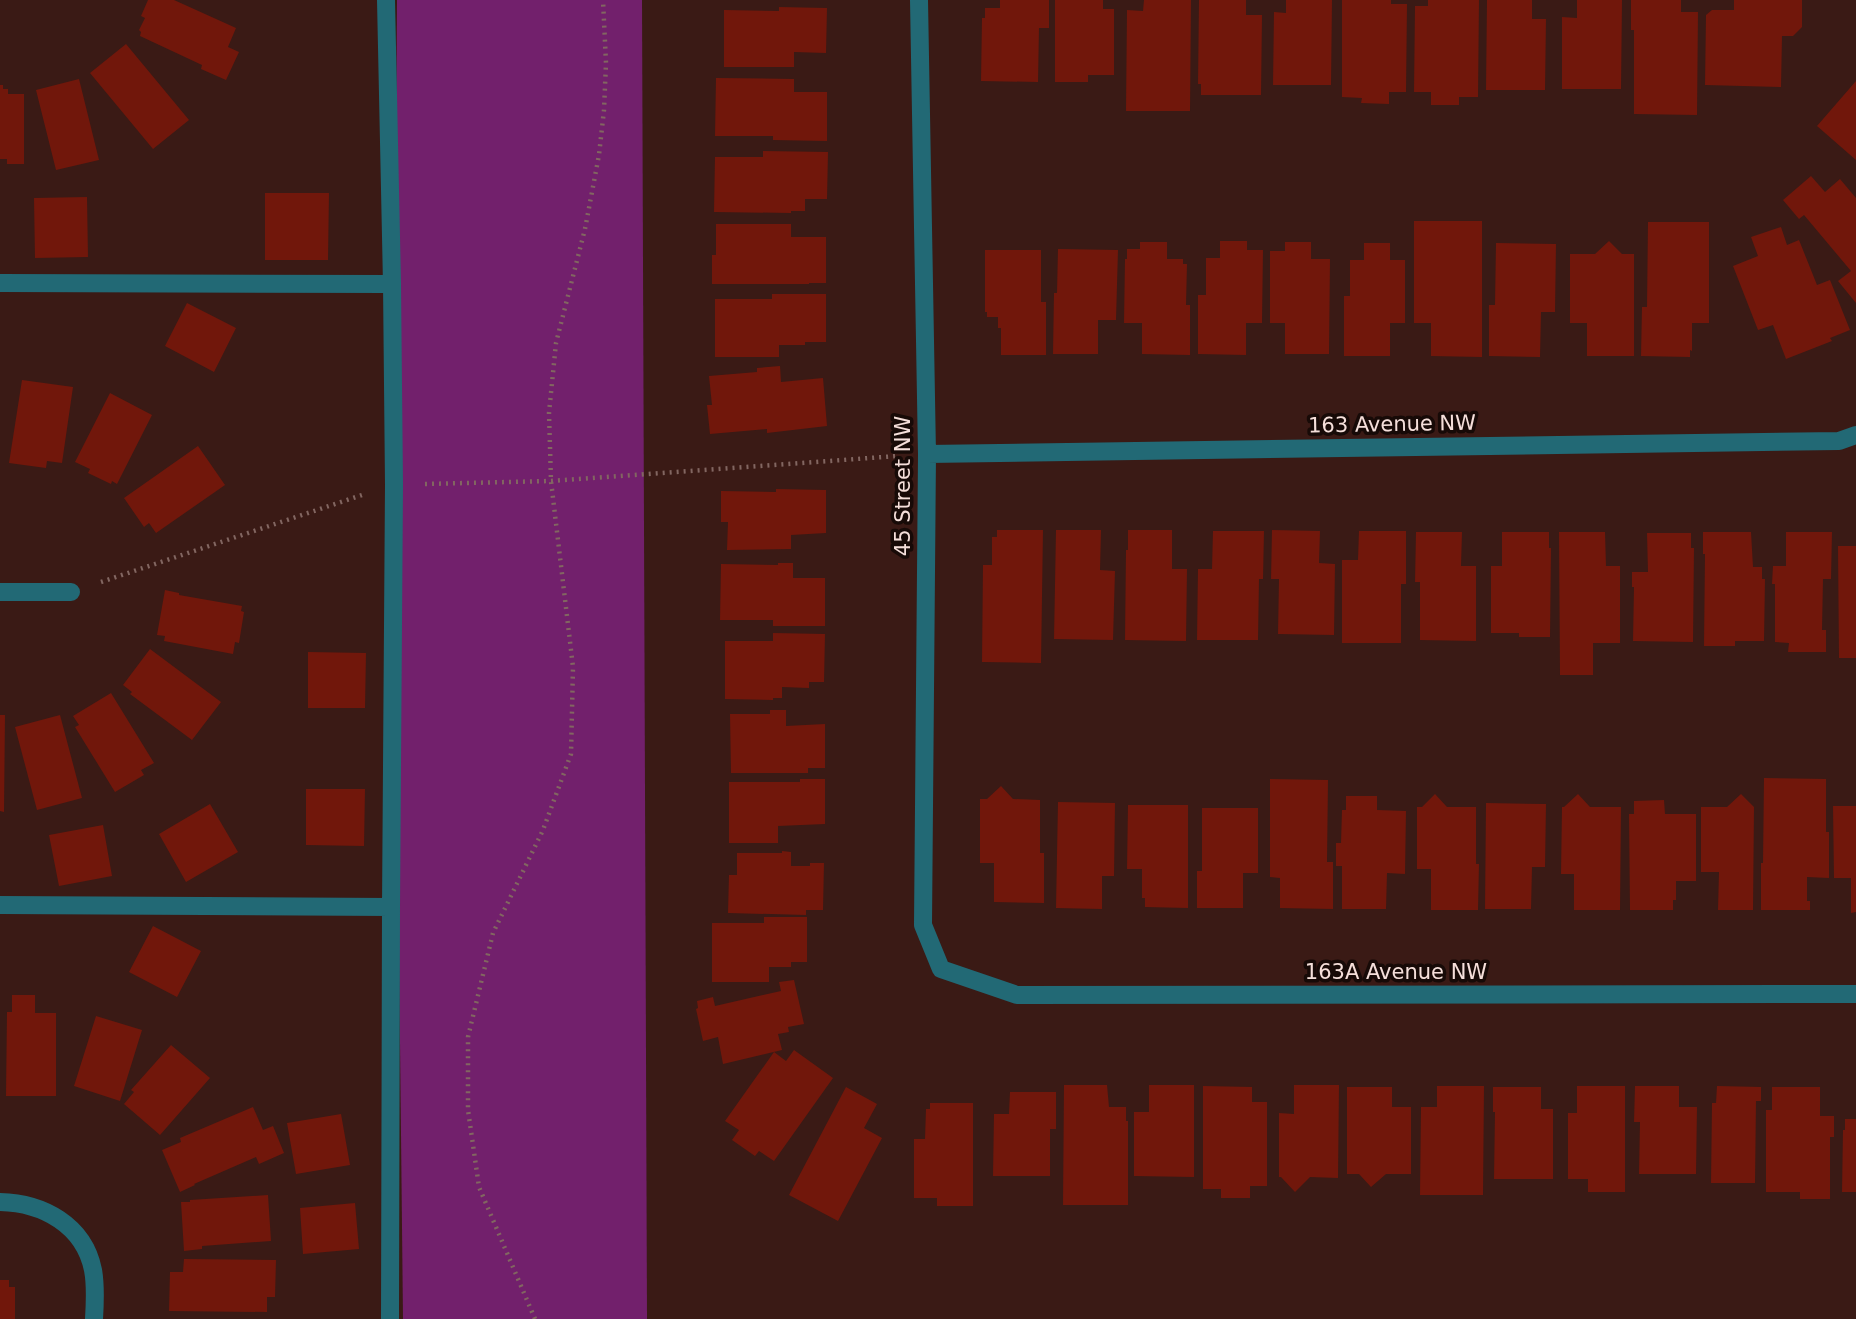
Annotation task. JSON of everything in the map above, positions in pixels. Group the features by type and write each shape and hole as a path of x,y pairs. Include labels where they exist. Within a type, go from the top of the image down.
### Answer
{"street":[{"path":"386,0 394,485 390,1319"},
{"name":"45 Street NW","path":"919,0 927,454 923,925 941,969"},
{"path":"0,283 392,284"},
{"name":"163 Avenue NW","path":"927,454 1839,441 1856,435"},
{"path":"0,592 71,592"},
{"path":"0,905 391,908"},
{"name":"163A Avenue NW","path":"941,969 1017,995 1856,993"},
{"path":"0,1202 38,1208 67,1224 85,1245 93,1269 94,1319"}],"path":[{"path":"535,1319 479,1187 468,1110 468,1037 493,933 543,830 571,754 573,667 551,481 549,413 556,344 585,229 599,155 606,63 603,0"},
{"path":"71,592 394,485 551,481 927,454"}],"shaded area":[{"path":"397,0 642,0 647,1319 403,1319 394,485"}],"building":[{"path":"148,0 174,0 236,28 228,47 239,52 226,80 201,69 202,65 140,36 139,30 145,18 141,16"},
{"path":"1000,0 1049,0 1049,28 1039,28 1038,82 981,81 982,18 985,18 985,8 1000,8"},
{"path":"1055,0 1103,0 1103,9 1114,9 1114,75 1088,75 1088,82 1055,82"},
{"path":"1144,0 1191,0 1190,111 1126,111 1127,10 1143,11"},
{"path":"1199,0 1246,0 1246,15 1262,15 1261,95 1201,95 1201,84 1198,84"},
{"path":"1286,0 1332,0 1331,85 1273,85 1274,12 1286,13"},
{"path":"1342,0 1391,0 1391,4 1407,4 1406,92 1389,92 1389,104 1361,103 1362,98 1342,97"},
{"path":"1428,0 1479,0 1478,97 1459,97 1459,105 1431,105 1431,92 1414,92 1415,6 1428,6"},
{"path":"1487,0 1532,0 1532,19 1546,19 1545,90 1486,90"},
{"path":"1577,0 1622,0 1621,89 1562,89 1562,17 1577,18"},
{"path":"1631,0 1681,0 1681,12 1698,12 1697,115 1634,114 1634,30 1631,30"},
{"path":"1734,0 1802,0 1802,27 1793,36 1782,36 1781,87 1705,85 1706,15 1712,10 1734,10"},
{"path":"779,7 827,8 826,53 794,52 794,67 724,67 724,10 779,11"},
{"path":"126,44 189,120 153,149 90,73"},
{"path":"716,78 794,79 794,92 827,92 827,141 773,140 773,136 715,136"},
{"path":"79,79 99,160 56,170 36,90"},
{"path":"1856,81 1856,160 1817,126"},
{"path":"0,85 3,85 3,89 8,89 8,94 24,94 24,164 7,164 7,159 0,159"},
{"path":"763,151 828,152 827,199 805,199 805,211 791,213 714,212 715,157 763,157"},
{"path":"1811,176 1825,192 1840,179 1856,198 1856,303 1838,281 1851,271 1804,215 1799,219 1783,200"},
{"path":"265,193 329,193 328,260 265,260"},
{"path":"87,197 88,257 35,258 34,198"},
{"path":"1414,221 1482,221 1482,357 1431,356 1431,323 1414,323"},
{"path":"1648,222 1709,222 1709,323 1692,323 1690,357 1641,356 1642,307 1647,307"},
{"path":"716,224 791,224 791,237 826,237 826,283 712,284"},
{"path":"1781,227 1787,245 1799,240 1817,285 1830,280 1850,330 1830,338 1832,341 1786,359 1773,325 1758,330 1733,266 1758,256 1751,237"},
{"path":"1220,241 1247,241 1247,250 1263,250 1262,323 1246,323 1246,355 1198,354 1198,295 1206,295 1206,258 1220,258"},
{"path":"1609,241 1622,254 1634,254 1634,356 1587,356 1587,323 1570,323 1570,254 1595,254"},
{"path":"1140,242 1167,242 1167,259 1183,259 1183,264 1187,264 1186,305 1190,305 1190,355 1142,354 1142,323 1124,323 1125,259 1127,249 1140,249"},
{"path":"1285,242 1311,242 1311,259 1330,259 1329,354 1285,354 1285,323 1270,323 1270,251 1285,251"},
{"path":"1364,243 1390,243 1390,260 1405,260 1405,323 1390,323 1390,356 1344,356 1344,296 1350,296 1350,260 1364,260"},
{"path":"1496,243 1556,244 1555,312 1541,312 1540,357 1489,356 1489,305 1495,305"},
{"path":"1058,249 1118,250 1116,320 1098,320 1098,354 1053,354"},
{"path":"985,250 1041,250 1041,302 1046,302 1046,355 1001,355 1001,328 998,328 998,317 987,317 985,312"},
{"path":"772,294 826,294 826,342 779,345 779,357 715,357 715,299 772,299"},
{"path":"187,303 236,328 214,372 165,346"},
{"path":"780,366 781,382 823,378 827,426 767,433 767,429 710,434 707,405 712,405 709,376 757,372 757,368"},
{"path":"22,380 73,387 62,463 47,461 46,468 9,463"},
{"path":"110,393 152,415 117,484 112,481 111,484 88,473 90,469 75,462"},
{"path":"198,446 225,485 156,533 149,523 144,527 124,498"},
{"path":"776,489 826,490 826,533 791,535 791,549 727,550 728,522 721,522 721,491 776,492"},
{"path":"997,530 1043,530 1041,663 982,662 983,565 992,565 992,537 997,537"},
{"path":"1056,530 1101,530 1100,570 1115,571 1113,640 1054,639"},
{"path":"1128,530 1172,530 1172,569 1187,569 1186,641 1125,640"},
{"path":"1272,530 1320,531 1319,563 1335,564 1334,635 1278,634 1279,579 1271,579"},
{"path":"1213,531 1264,531 1263,579 1259,579 1258,640 1197,640 1198,569 1212,569"},
{"path":"1359,531 1406,531 1406,584 1401,584 1401,643 1342,643 1342,560 1358,560"},
{"path":"1416,532 1462,532 1461,566 1476,566 1476,641 1420,640 1420,582 1415,582"},
{"path":"1502,532 1549,532 1550,637 1491,633 1491,566 1502,566"},
{"path":"1559,532 1605,532 1606,566 1620,566 1620,643 1593,643 1593,675 1560,675"},
{"path":"1703,532 1751,532 1753,567 1762,567 1762,579 1765,579 1764,641 1735,641 1735,646 1704,646"},
{"path":"1786,532 1832,532 1831,579 1823,579 1822,630 1826,630 1826,652 1788,652 1789,643 1775,642 1773,566 1786,566"},
{"path":"1647,533 1691,533 1691,548 1694,548 1693,642 1633,641 1632,572 1648,572"},
{"path":"1838,546 1856,546 1856,658 1839,658"},
{"path":"793,563 793,578 825,578 825,626 773,626 773,620 720,620 721,564"},
{"path":"165,590 242,606 241,611 244,612 239,643 235,642 233,654 164,641 165,636 157,635"},
{"path":"773,633 825,634 824,682 809,682 809,688 782,687 782,698 773,700 725,699 725,641 773,641"},
{"path":"150,649 221,702 192,740 130,694 132,692 123,685"},
{"path":"308,652 366,653 365,708 308,708"},
{"path":"111,693 154,763 141,770 144,775 115,792 75,727 79,725 73,716"},
{"path":"770,710 786,710 786,726 825,724 825,768 808,768 808,773 731,773 730,714 770,714"},
{"path":"0,715 5,715 4,812 0,811"},
{"path":"60,715 82,798 37,810 15,727"},
{"path":"1764,778 1826,779 1829,878 1807,877 1807,901 1810,901 1810,910 1761,910"},
{"path":"800,779 825,779 825,824 778,826 778,843 729,843 729,782 800,782"},
{"path":"1270,779 1328,780 1327,862 1333,862 1333,909 1280,908 1280,878 1270,877"},
{"path":"1001,786 1013,799 1040,800 1044,903 994,902 994,863 980,863 980,799 987,799"},
{"path":"306,789 365,789 364,846 306,845"},
{"path":"1435,794 1447,807 1476,807 1478,910 1431,910 1431,869 1417,869 1417,807 1422,807"},
{"path":"1578,794 1590,807 1621,807 1620,910 1574,910 1574,874 1561,874 1562,807"},
{"path":"1741,794 1754,807 1753,910 1718,910 1719,872 1701,872 1701,807 1727,807"},
{"path":"1346,796 1377,796 1377,810 1406,811 1405,874 1387,873 1386,909 1342,909 1342,866 1336,866 1336,843 1341,843 1342,810 1346,810"},
{"path":"1664,800 1665,814 1696,814 1696,881 1676,881 1673,910 1630,910 1629,814 1634,814 1634,801"},
{"path":"1058,802 1115,803 1114,876 1102,876 1102,909 1056,908"},
{"path":"1486,803 1546,804 1545,867 1532,867 1531,909 1485,909"},
{"path":"210,804 238,852 186,882 159,834"},
{"path":"1128,805 1188,805 1188,908 1145,907 1145,898 1142,898 1142,869 1127,869"},
{"path":"1833,806 1856,806 1856,912 1851,913 1851,878 1834,878"},
{"path":"1202,808 1258,808 1258,873 1243,873 1243,908 1197,908 1197,871 1202,871"},
{"path":"103,825 112,876 59,886 49,835"},
{"path":"791,852 791,866 824,863 823,910 806,910 806,915 728,913 729,875 737,875 737,853"},
{"path":"764,917 807,917 807,962 791,962 791,967 769,967 769,982 712,982 712,923 764,923"},
{"path":"153,926 201,951 177,997 129,972"},
{"path":"794,980 804,1024 788,1027 789,1032 778,1034 782,1050 723,1064 718,1037 703,1041 696,1009 697,1001 713,997 715,1006 781,991 779,982"},
{"path":"12,995 35,995 35,1013 56,1013 56,1096 6,1096 7,1012 12,1012"},
{"path":"96,1016 142,1030 120,1101 74,1086"},
{"path":"171,1045 210,1078 160,1135 124,1104 134,1092 131,1090"},
{"path":"794,1050 833,1078 774,1161 759,1151 755,1156 732,1140 739,1130 725,1121 774,1052 786,1061"},
{"path":"1064,1085 1107,1085 1109,1107 1126,1107 1128,1205 1063,1205"},
{"path":"1149,1085 1194,1085 1194,1177 1134,1176 1134,1112 1149,1112"},
{"path":"1294,1085 1339,1085 1338,1178 1310,1177 1295,1192 1279,1177 1279,1113 1294,1114"},
{"path":"1203,1086 1252,1087 1252,1102 1267,1102 1267,1186 1250,1186 1250,1198 1221,1198 1221,1189 1203,1189"},
{"path":"1437,1086 1484,1086 1483,1195 1420,1195 1421,1107 1437,1107"},
{"path":"1577,1086 1625,1086 1625,1192 1588,1192 1588,1179 1568,1179 1568,1113 1577,1113"},
{"path":"1635,1086 1679,1086 1679,1107 1697,1107 1696,1174 1639,1174 1640,1122 1634,1122"},
{"path":"1717,1086 1761,1087 1761,1101 1756,1101 1755,1183 1711,1183 1712,1103 1716,1103"},
{"path":"846,1087 877,1104 864,1128 882,1138 838,1221 789,1195"},
{"path":"1347,1087 1392,1087 1392,1107 1411,1107 1411,1174 1386,1174 1371,1187 1359,1174 1347,1174"},
{"path":"1493,1087 1541,1087 1541,1109 1553,1109 1553,1179 1494,1179"},
{"path":"1772,1087 1820,1087 1820,1116 1834,1116 1834,1137 1830,1137 1830,1199 1800,1199 1800,1192 1766,1192 1766,1110 1772,1110"},
{"path":"1010,1092 1056,1092 1056,1129 1050,1129 1050,1176 993,1176 994,1114 1009,1114"},
{"path":"930,1103 973,1103 973,1206 937,1206 937,1198 914,1198 914,1139 925,1139 926,1109 930,1109"},
{"path":"253,1107 263,1130 273,1126 284,1153 259,1164 256,1157 180,1192 162,1150 181,1142 180,1138"},
{"path":"341,1114 350,1165 296,1174 287,1123"},
{"path":"1845,1119 1856,1119 1856,1192 1842,1192"},
{"path":"268,1195 271,1241 202,1246 202,1249 184,1251 181,1202"},
{"path":"355,1203 359,1249 303,1254 300,1208"},
{"path":"184,1259 276,1260 275,1297 267,1297 267,1312 169,1311 170,1272 183,1272"},
{"path":"0,1280 9,1280 9,1287 15,1287 15,1319 0,1319"}]}
